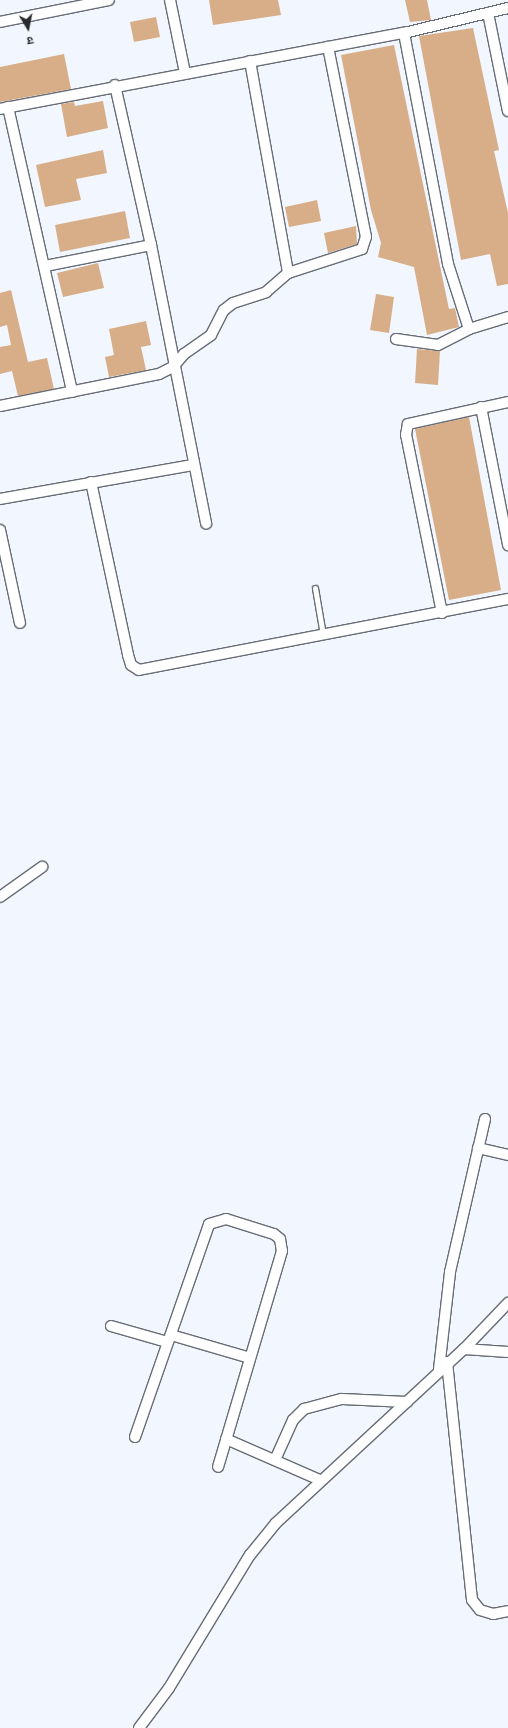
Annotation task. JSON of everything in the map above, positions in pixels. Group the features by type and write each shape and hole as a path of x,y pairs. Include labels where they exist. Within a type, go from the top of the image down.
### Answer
{"street":[{"path":"0,22 109,0"},
{"path":"170,0 185,73"},
{"path":"72,392 45,266 4,108 116,85 404,33 508,8"},
{"path":"488,13 508,111"},
{"path":"404,33 448,264 469,329"},
{"path":"0,406 152,376 173,367 184,354 211,335 224,310 266,292 288,272 354,253 365,244 328,47"},
{"path":"250,61 288,272"},
{"path":"116,85 151,245 192,465 206,524"},
{"path":"45,266 151,245"},
{"path":"396,339 438,345 469,329 508,317"},
{"path":"442,613 406,435 408,424 416,420 508,402"},
{"path":"481,407 508,545"},
{"path":"0,500 91,482 192,465"},
{"path":"91,482 131,665 139,670 151,671 508,599"},
{"path":"0,530 20,623"},
{"path":"0,897 42,867"},
{"path":"438,1369 450,1272 484,1119"},
{"path":"478,1148 508,1155"},
{"path":"135,1437 203,1232 209,1224 226,1219 274,1234 282,1244 218,1467"},
{"path":"139,1728 168,1688 250,1554 276,1523 320,1480 407,1402 438,1369 464,1349 508,1303"},
{"path":"111,1326 169,1338 250,1358"},
{"path":"464,1349 508,1352"},
{"path":"448,1362 472,1600 480,1610 493,1614 508,1612"},
{"path":"275,1460 293,1420 304,1409 342,1399 407,1402"},
{"path":"226,1439 320,1480"}],"lane":[{"path":"315,588 324,636"}],"building":[{"path":"209,0 278,0 281,15 213,25"},
{"path":"405,0 427,0 431,20 410,22"},
{"path":"156,17 160,37 134,42 130,22"},
{"path":"473,28 499,150 494,151 508,213 508,284 497,286 490,254 461,260 419,36"},
{"path":"394,45 449,309 455,308 459,327 427,335 414,267 378,257 381,243 371,210 341,55"},
{"path":"64,54 71,89 0,102 0,67"},
{"path":"103,101 108,128 67,137 61,104 74,102 75,106"},
{"path":"103,150 107,173 76,179 81,200 45,207 36,165"},
{"path":"317,200 321,221 289,227 285,207"},
{"path":"125,211 130,238 60,252 55,225"},
{"path":"356,226 357,244 328,253 324,233"},
{"path":"98,263 104,288 63,297 57,273"},
{"path":"11,290 28,362 47,358 54,389 18,396 12,371 0,374 0,347 11,345 7,325 0,327 0,293"},
{"path":"376,294 394,297 389,333 370,330"},
{"path":"146,321 151,345 141,347 146,370 109,377 105,357 114,355 109,329"},
{"path":"417,349 440,351 438,385 415,383"},
{"path":"469,417 501,590 449,600 415,429"}]}
